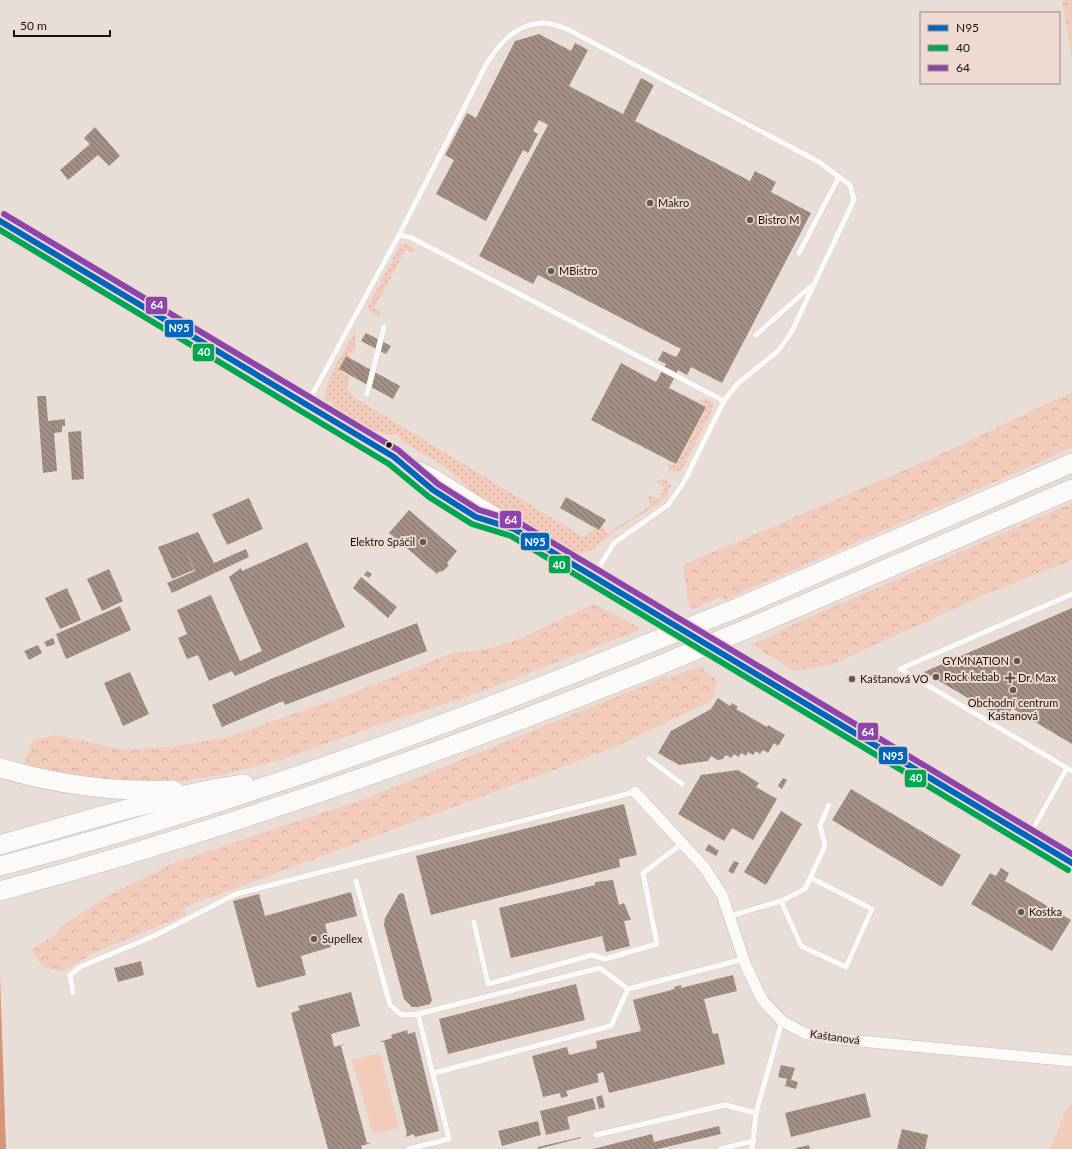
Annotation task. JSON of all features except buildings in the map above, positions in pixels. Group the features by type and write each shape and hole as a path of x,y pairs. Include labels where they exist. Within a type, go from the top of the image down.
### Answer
{"highway":[{"path":"0,866 144,826 298,776 540,688 737,608 1072,464"},
{"path":"0,891 186,837 355,780 548,710 762,622 1072,489"},
{"path":"0,768 49,781 86,788 121,791 209,789"},
{"path":"0,845 209,789 298,776"}],"main road":[{"path":"0,221 394,458 433,490 476,518 514,529 665,620"},
{"path":"725,656 1072,863"}],"street":[{"name":"Kaštanová","path":"635,792 704,867 722,895 744,959 763,1001 782,1021 804,1033 828,1038 1072,1061"}],"lane":[{"path":"306,406 399,235 487,63 500,43 518,29 541,23 565,28 819,162 850,185 854,200 791,333 778,351 738,383 724,401 684,482 668,505 614,543 593,577"},
{"path":"798,253 840,177"},
{"path":"399,235 410,238 724,401"},
{"path":"756,335 814,284"},
{"path":"367,394 384,327"},
{"path":"1028,838 1070,770 900,669 1072,594"},
{"path":"649,759 682,784"},
{"path":"73,993 70,975 80,967 154,936 236,894 635,792"},
{"path":"730,916 781,901 805,888 825,846 820,825 829,805"},
{"path":"474,922 488,984 592,955 605,959 657,944 643,873 683,843"},
{"path":"781,901 801,946 846,967 872,909 811,878"},
{"path":"356,881 390,1005 402,1015 418,1014 600,968 628,989"},
{"path":"628,989 744,959"},
{"path":"434,1073 611,1026 628,989"},
{"path":"409,1149 450,1139 418,1014"},
{"path":"752,1149 756,1113 782,1021"},
{"path":"596,1135 725,1105 756,1113"},
{"path":"721,1149 753,1141"}],"green space":[{"path":"1062,0 1072,0 1072,60"},
{"path":"404,243 415,249 414,253 406,249 374,308 383,313 376,316 368,310 368,306 400,246"},
{"path":"355,332 355,346 341,372 350,376 347,387 352,396 583,537 601,526 607,534 651,506 647,497 650,495 659,499 665,487 657,482 660,480 664,479 671,485 667,496 655,506 615,531 593,549 578,555 474,493 445,467 400,440 401,437 394,433 392,436 349,419 335,407 330,400 326,402 325,395 327,386 335,367"},
{"path":"1072,392 1072,448 724,600 722,596 693,609 689,607 683,565 926,461"},
{"path":"702,399 707,399 713,402 713,409 682,470 674,472 669,469 667,462 676,466 707,407 699,402"},
{"path":"1072,503 1072,560 989,593 831,665 795,671 752,645 778,633 778,631"},
{"path":"593,604 642,629 464,698 372,727 281,760 220,775 167,783 117,783 23,767 32,741 54,735 124,750 169,747 225,738 345,696 455,652 491,648 509,643"},
{"path":"700,666 718,681 711,701 615,747 185,907 186,915 93,953 61,972 42,966 32,950 59,932 58,929 107,896 176,862 370,797 667,676 668,678"},
{"path":"380,1053 399,1128 373,1134 352,1060"},
{"path":"1072,1103 1072,1149 1050,1149 1066,1110"}],"shaded area":[{"path":"0,976 6,1149 0,1149"}],"tunnel":[{"path":"674,626 725,655"}],"transit line":[{"name":"64","path":"4,214 398,450 438,484 479,510 518,522 1072,854"},
{"name":"N95","path":"0,221 394,457 433,490 476,517 514,529 1072,863"},
{"name":"40","path":"0,230 389,464 429,497 472,524 511,536 1068,870"}],"place":[{"name":"Makro","path":"650,203"},
{"name":"Bistro M","path":"750,220"},
{"name":"MBistro","path":"551,271"},
{"name":"Elektro Spáčil","path":"423,542"},
{"name":"GYMNATION","path":"1017,661"},
{"name":"Rock kebab","path":"936,677"},
{"name":"Dr. Max","path":"1010,678"},
{"name":"Kaštanová VO","path":"852,679"},
{"name":"Obchodní centrum Kaštanová","path":"1013,690"},
{"name":"Kostka","path":"1021,912"},
{"name":"Supellex","path":"314,939"}]}
